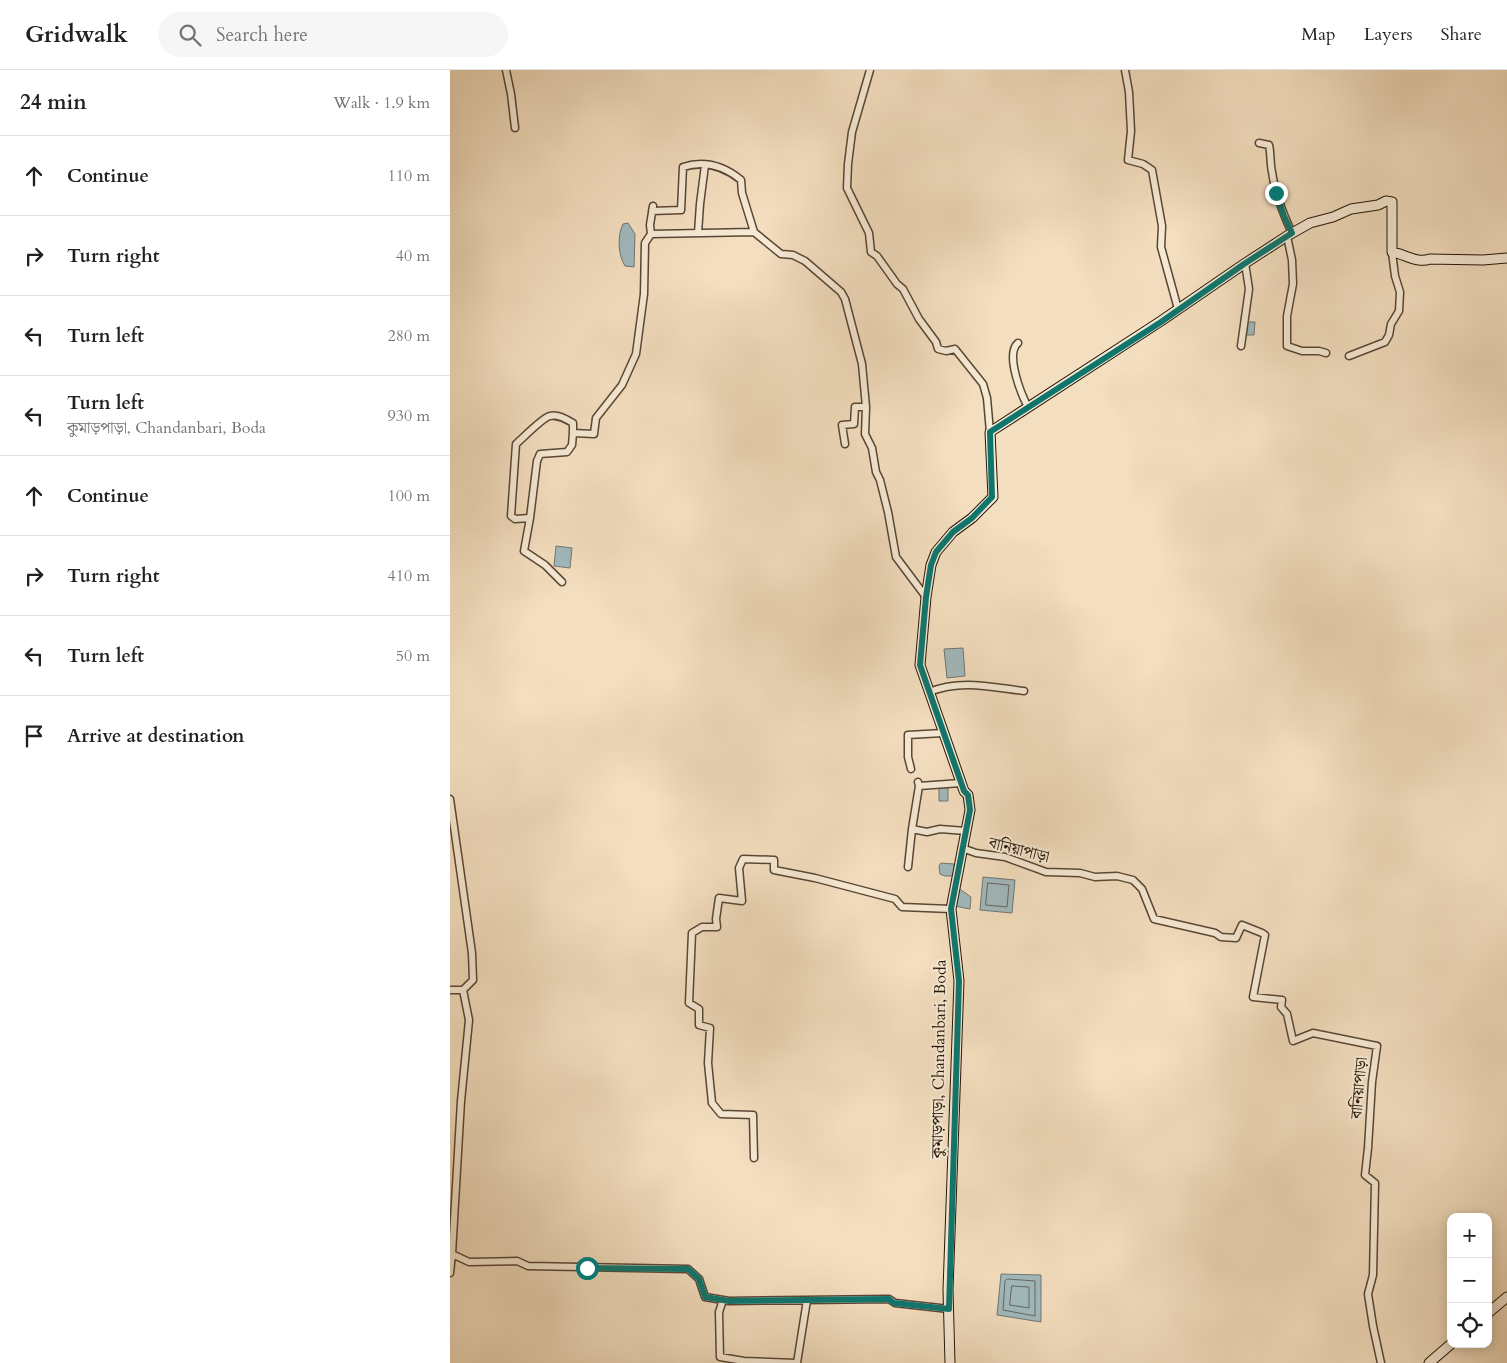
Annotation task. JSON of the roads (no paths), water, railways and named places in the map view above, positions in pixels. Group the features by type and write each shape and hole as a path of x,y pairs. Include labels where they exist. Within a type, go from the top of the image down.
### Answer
{"street":[{"path":"506,70 515,128"},
{"path":"870,70 852,132 847,188 869,233 871,252 877,256 897,284 903,289 919,319 934,338 938,349 946,351 955,349 983,384 987,398 990,432 1289,234 1310,223 1333,217 1351,209 1378,205 1386,201 1392,202 1392,252 1395,276 1400,292 1399,311 1391,324 1389,335 1385,342 1349,356"},
{"path":"1125,70 1129,92 1128,160 1142,164 1152,170 1162,226 1161,247 1178,309"},
{"path":"1259,143 1269,145 1271,172 1289,234 1293,284 1287,316 1287,346 1302,351 1326,353"},
{"path":"573,433 594,434 596,418 622,384 636,354 644,294 645,243 651,234 652,208 681,210 683,167 692,164 720,166 741,180 742,193 754,232 781,254 793,255 805,261 841,292 845,299 862,364 866,407 865,434 872,448 876,472 880,480 888,512 896,557 926,597"},
{"path":"698,233 705,165"},
{"path":"651,234 754,232"},
{"path":"1392,252 1424,262 1430,259 1483,260 1507,258"},
{"path":"1240,346 1249,289 1245,263"},
{"path":"1018,343 1014,346 1012,356 1021,394 1028,407"},
{"path":"845,444 842,425 854,424 855,407 866,407"},
{"path":"530,518 515,519 511,516 516,444 550,415 561,417 573,423 572,445 567,452 540,454 537,461 530,518 524,551 545,565 562,582"},
{"name":"কুমাড়পাড়া, Chandanbari, Boda","path":"950,1363 949,1309 959,981 951,909 970,810 968,795 961,783 920,665 926,597 931,565 936,552 953,532 975,516 992,497 990,432"},
{"path":"929,692 948,686 971,684 1024,691"},
{"path":"912,769 908,757 908,735 944,733"},
{"path":"908,867 919,784 961,783"},
{"path":"450,799 472,953 473,980 463,990 450,990"},
{"path":"912,828 927,832 940,830 966,831"},
{"name":"বানিয়াপাড়া","path":"962,848 976,853 1005,858 1046,872 1080,873 1096,877 1117,876 1133,880 1142,889 1154,918 1215,933 1221,937 1236,938 1242,924 1262,933 1265,935 1253,996 1282,1000 1281,1007 1287,1014 1294,1041 1313,1033 1377,1046 1372,1082 1365,1176 1375,1183 1374,1275 1368,1294 1381,1363"},
{"path":"754,1158 753,1115 721,1114 712,1103 708,1063 710,1028 699,1025 699,1009 689,1003 692,933 702,927 717,927 716,919 719,898 742,901 739,868 743,859 774,860 774,870 815,878 895,899 902,907 951,909"},
{"path":"450,1273 461,1101 469,1020 463,990"},
{"path":"452,1254 469,1262 517,1261 528,1266 688,1269 699,1279 705,1297 723,1300 889,1299 894,1303 949,1309"},
{"path":"1492,1310 1507,1297"},
{"path":"723,1300 719,1312 720,1357 744,1361 797,1363 806,1300"},
{"path":"1428,1363 1447,1347"}],"water":[{"path":"628,223 635,234 634,267 625,266 620,251 621,229 623,224"},
{"path":"1246,322 1255,322 1254,335 1246,335"},
{"path":"556,546 572,548 570,568 554,566"},
{"path":"963,648 965,676 947,678 944,649"},
{"path":"939,785 948,785 948,801 939,801"},
{"path":"941,863 954,864 954,876 940,874 939,866"},
{"path":"983,877 1015,880 1012,913 980,910"},
{"path":"958,888 971,897 970,909 955,906"},
{"path":"1001,1274 1041,1275 1041,1322 997,1315"}]}
